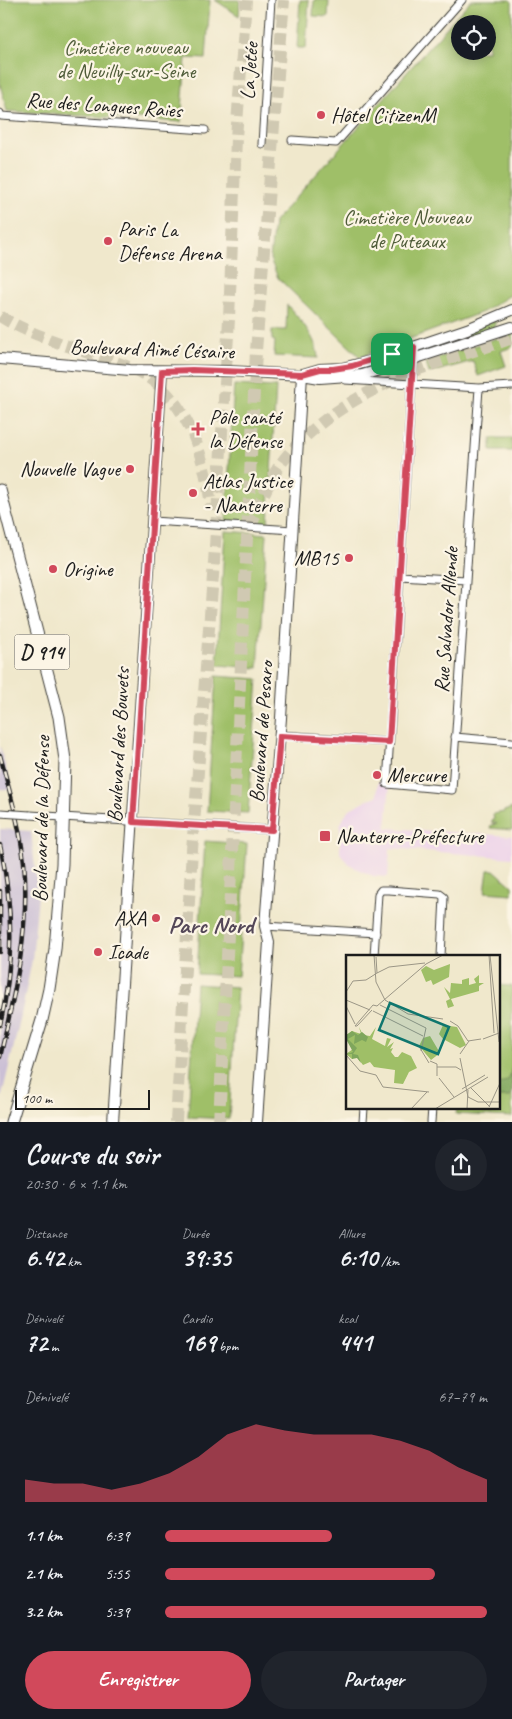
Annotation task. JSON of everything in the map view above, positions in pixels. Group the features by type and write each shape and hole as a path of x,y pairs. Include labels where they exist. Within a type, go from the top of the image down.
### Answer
{"main road":[{"name":"Boulevard de la Défense","path":"0,490 59,717 65,748 59,914 49,989 29,1067 11,1122"}],"street":[{"name":"La Jetée","path":"262,144 272,0"},
{"path":"292,140 336,143 462,0"},
{"name":"Rue des Longues Raies","path":"0,115 205,130"},
{"name":"Boulevard Aimé Césaire","path":"493,333 511,311"},
{"name":"Boulevard Aimé Césaire","path":"302,374 320,369 352,366 414,347 511,311"},
{"name":"Boulevard Aimé Césaire","path":"0,359 162,371 192,370 302,374 327,378 362,375 512,327"},
{"path":"280,736 389,742 414,347"},
{"name":"Boulevard des Bouvets","path":"113,1122 162,371"},
{"name":"Boulevard de Pesaro","path":"258,1122 268,942 265,926 280,736 302,374"},
{"path":"327,378 479,388 512,386"},
{"name":"Rue Salvador Allende","path":"389,742 387,784 452,790 479,388"},
{"path":"152,521 293,530"},
{"path":"400,576 466,580"},
{"path":"455,737 512,742"},
{"path":"0,813 272,830"},
{"path":"374,955 378,894 381,890 440,894 444,897 441,955"},
{"path":"265,926 376,933"},
{"path":"363,1122 364,1109"},
{"path":"431,1122 432,1109"}],"shaded area":[{"path":"0,746 7,773 12,790 0,789"},
{"path":"378,782 390,783 386,828 512,836 512,858 390,848 388,877 373,876 357,869 348,863 340,853 340,825 348,810 377,796"},
{"path":"0,829 31,831 38,895 32,960 0,1104"}],"green space":[{"name":"Cimetière nouveau de Neuilly-sur-Seine","path":"0,0 210,0 206,59 186,58 181,122 7,111 0,84"},
{"name":"Cimetière nouveau de Neuilly-sur-Seine","path":"215,0 240,0 239,16"},
{"path":"300,0 309,0 306,48 297,48"},
{"path":"314,0 329,0 328,17 313,16"},
{"name":"Cimetière Nouveau de Puteaux","path":"471,0 510,0 512,2 512,294 483,312 360,357 278,278 270,259 274,222 451,23 451,60 496,60 496,15 458,15"},
{"path":"287,305 311,336 315,343 318,358 274,356 275,341 272,340 272,330 286,330"},
{"path":"496,320 493,330 424,353 422,347"},
{"path":"512,333 512,347 501,351 506,366 478,376 473,361 429,373 426,362"},
{"path":"234,385 276,387 268,523 226,521"},
{"path":"491,438 512,438 512,451 491,451"},
{"path":"225,531 267,534 258,668 217,665"},
{"path":"216,676 258,679 248,813 207,811"},
{"path":"512,808 512,830 490,828 491,825 497,824 492,823 494,819 493,814"},
{"path":"205,841 247,844 238,976 197,974"},
{"path":"488,870 494,870 512,886 512,894 485,892"},
{"path":"196,984 237,987 229,1119 188,1117"},
{"path":"500,985 512,986 512,1117 456,1114 457,1109 500,1109"},
{"path":"512,1067 512,1092 510,1097 500,1097 500,1084 509,1079"}],"tunnel":[{"path":"176,1122 192,850 214,563 229,319 236,138 246,0"},
{"path":"219,1122 256,351 284,0"},
{"path":"0,316 38,335 114,361 150,378 165,392 189,425 203,465 211,506"},
{"path":"251,527 275,472 301,441 332,415 385,384 403,376 512,338"}],"railway":[{"path":"0,755 20,835 25,887 25,912 20,960 0,1057"},
{"path":"0,845 7,890 10,935 8,980 0,1025"},
{"path":"0,891 0,952"}],"place":[{"name":"Hôtel CitizenM","path":"321,115"},
{"name":"Paris La Défense Arena","path":"108,241"},
{"name":"Pôle santé la Défense","path":"198,429"},
{"name":"Nouvelle Vague","path":"130,469"},
{"name":"Atlas Justice - Nanterre","path":"193,493"},
{"name":"MB15","path":"349,558"},
{"name":"Origine","path":"53,569"},
{"name":"Mercure","path":"377,775"},
{"name":"Nanterre-Préfecture","path":"325,836"},
{"name":"AXA","path":"156,918"},
{"name":"Icade","path":"98,952"}],"district":[{"name":"Parc Nord","path":"211,925"}],"route":[{"path":"414,347 389,742 280,736 272,830 133,822 162,371 192,370 302,374 320,369 352,366 392,354 414,347"}]}
